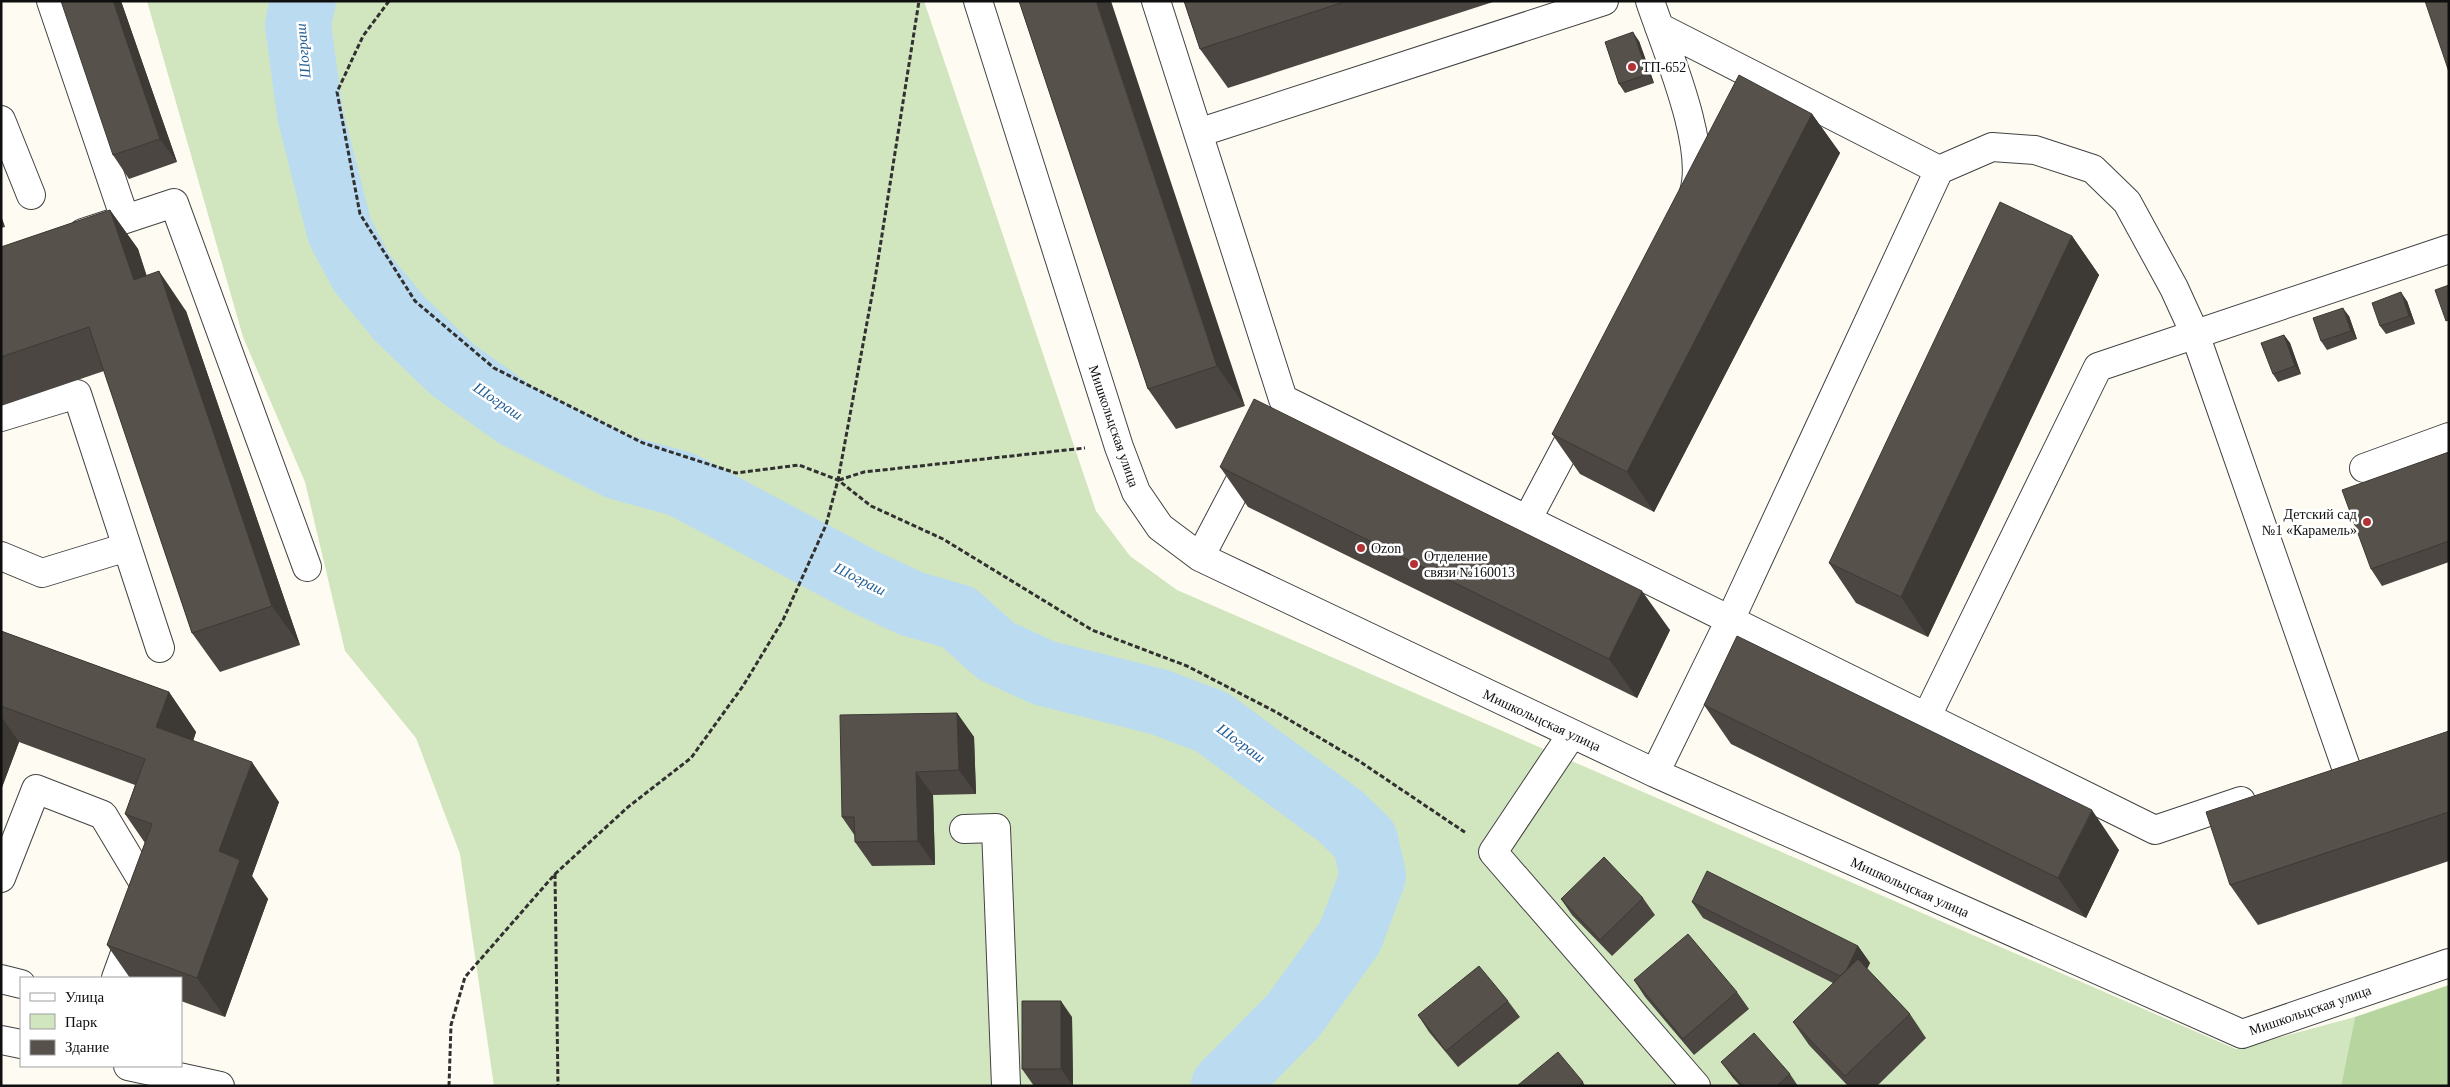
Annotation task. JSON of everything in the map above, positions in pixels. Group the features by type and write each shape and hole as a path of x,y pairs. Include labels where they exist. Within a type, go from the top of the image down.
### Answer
{"street":[{"path":"51,1 125,219"},
{"name":"Мишкольцская улица","path":"978,1 1119,447 1136,492 1160,527 1200,557 1655,774 2242,1034 2449,963"},
{"path":"1156,1 1283,399 1200,557"},
{"path":"1198,133 1604,1"},
{"path":"1650,1 1691,125 1698,160 1696,188 1687,219"},
{"path":"1659,28 1940,170"},
{"path":"1,120 31,195"},
{"path":"1655,774 1730,620 1940,170 1992,147 2035,150 2093,169 2127,202 2174,288 2195,334 2346,766"},
{"path":"63,239 174,203 307,567"},
{"path":"1926,718 2098,367 2449,249"},
{"path":"1,417 77,394 160,648"},
{"path":"1283,399 2154,830 2264,794"},
{"path":"1527,520 1591,399"},
{"path":"2364,468 2449,437"},
{"path":"1,556 42,573 127,547"},
{"path":"1572,734 1493,852 1696,1086"},
{"path":"2318,776 2374,757"},
{"path":"1,878 36,789 103,814 148,890 116,977"},
{"path":"964,829 996,828 1006,1086"},
{"path":"1,979 20,984"},
{"path":"1,1040 20,1044"},
{"path":"137,1067 220,1086"}],"path":[{"path":"390,1 363,36 337,92 360,214 416,301 494,368 644,444 736,473 799,465 838,480 871,506 943,539 1092,630 1187,666 1276,712 1359,761 1493,852"},
{"path":"450,1086 452,1025 465,977 555,874 628,807 691,758 743,686 783,620 826,525 838,480 875,279 919,1"},
{"path":"838,480 864,472 1066,448 1119,447"},
{"path":"555,874 558,1086"}],"green space":[{"path":"147,1 924,1 1096,511 1130,556 1177,590 2236,1049 2355,1017 2341,1086 494,1086 460,854 416,738 345,651 305,482 243,337"},
{"path":"2449,985 2449,1086 2341,1086 2355,1017"}],"building":[{"path":"61,1 113,1 160,139 113,155"},
{"path":"1019,1 1096,1 1217,366 1148,389"},
{"path":"1184,1 1347,1 1200,49"},
{"path":"2425,1 2449,1 2449,72"},
{"name":"ТП-652","path":"1633,32 1648,74 1619,84 1605,42"},
{"path":"1739,75 1812,114 1627,472 1552,434"},
{"path":"2000,202 2072,236 1901,597 1829,563"},
{"path":"110,210 134,280 159,271 272,606 192,633 89,327 1,357 1,247"},
{"path":"2449,285 2449,320 2446,321 2435,290"},
{"path":"2401,292 2409,316 2380,326 2372,303"},
{"path":"2343,308 2351,331 2321,341 2313,318"},
{"path":"2284,335 2295,366 2273,374 2261,343"},
{"path":"1254,399 1642,591 1609,659 1220,467"},
{"path":"2449,452 2449,541 2371,569 2342,490"},
{"path":"1,631 169,692 156,727 252,762 219,851 240,860 197,978 107,945 152,824 125,814 145,759 1,706"},
{"path":"1737,636 2092,810 2058,878 1704,705"},
{"path":"957,713 959,770 916,772 918,841 855,842 854,817 842,817 840,715"},
{"path":"2449,731 2449,812 2230,885 2206,812"},
{"path":"1604,857 1643,898 1600,940 1561,899"},
{"path":"1707,871 1858,946 1846,971 1840,976 1692,902"},
{"path":"1688,934 1737,992 1683,1039 1634,980"},
{"path":"1858,959 1910,1014 1845,1076 1793,1022"},
{"path":"1479,966 1508,1001 1446,1051 1418,1015"},
{"path":"1022,1001 1061,1001 1061,1069 1022,1069"},
{"path":"1754,1033 1790,1074 1777,1086 1743,1086 1721,1062"},
{"path":"1558,1052 1583,1082 1578,1086 1517,1086"}],"waterway":[{"name":"Шограш","path":"303,1 298,25 310,114 340,232 362,273 400,319 453,370 516,415 619,467 681,484 865,582 912,604 958,617 996,651 1044,673 1159,702 1212,722 1340,816 1365,840 1373,876 1350,937 1294,1015 1224,1086"}],"place":[{"name":"ТП-652","path":"1632,67"},
{"name":"Детский сад №1 «Карамель»","path":"2367,522"},
{"name":"Ozon","path":"1361,548"},
{"name":"Отделение связи №160013","path":"1414,564"}]}
